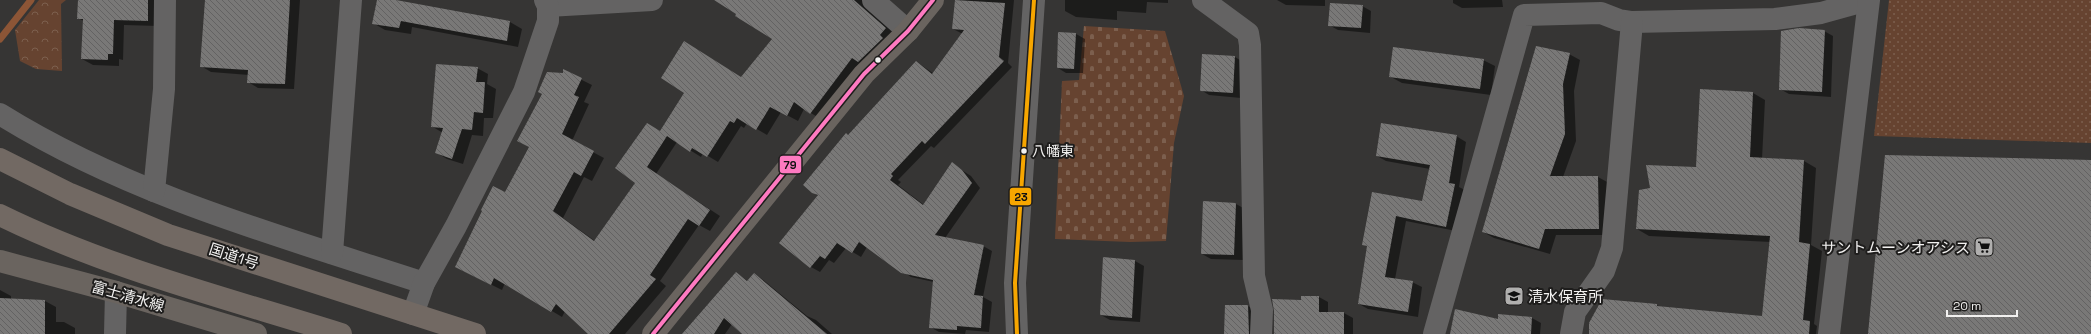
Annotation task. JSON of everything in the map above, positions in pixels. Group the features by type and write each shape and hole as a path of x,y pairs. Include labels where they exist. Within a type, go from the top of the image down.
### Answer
{"highway":[{"name":"国道1号","path":"0,159 70,194 168,235 475,334"},
{"path":"0,215 115,264 341,334"}],"main road":[{"path":"653,334 864,74 908,31 933,0"},
{"name":"富士清水線","path":"0,261 116,292 256,334"}],"street":[{"path":"154,191 164,89 165,0"},
{"path":"332,253 351,0"},
{"path":"412,314 424,283 524,92 548,21 546,3 652,0"},
{"path":"873,0 908,31"},
{"path":"1017,334 1015,283 1034,0"},
{"path":"1202,0 1248,33 1250,45 1254,276 1262,310 1261,334"},
{"path":"1434,334 1524,14 1601,6 1619,20 1632,22 1775,19 1821,13 1868,0 1829,334"},
{"path":"1571,334 1575,312 1604,271 1612,248 1632,22"},
{"path":"0,114 72,154 154,191 219,217 424,283"},
{"path":"115,334 116,292"}],"green space":[{"path":"39,0 66,0 61,4 62,71 36,69 20,61 15,30"},
{"path":"1889,0 2091,0 2091,143 1874,136"},
{"path":"1084,26 1165,31 1184,96 1174,143 1166,241 1130,242 1055,239 1062,81 1079,80"}],"building":[{"path":"78,0 148,0 148,21 114,20 113,54 108,54 108,60 81,59 83,19 77,19"},
{"path":"205,0 290,0 285,84 247,83 248,70 200,67"},
{"path":"377,0 396,0 510,21 507,41 401,21 399,28 372,24"},
{"path":"714,0 854,0 886,28 880,35 883,38 858,62 852,58 810,114 794,102 787,116 770,107 756,130 737,118 734,123 730,121 707,157 692,148 690,152 667,136 647,167 710,210 699,226 688,219 650,275 656,279 609,334 588,334 556,304 551,312 494,278 491,285 455,267 493,186 505,192 529,147 517,141 542,94 538,92 547,72 563,73 563,69 582,78 574,95 579,97 562,134 594,151 581,176 574,172 553,211 594,241 635,183 615,168 647,123 660,131 684,93 661,78 684,41 741,77 772,39 735,16 736,14"},
{"path":"955,0 1005,3 999,57 1004,61 925,144 922,141 891,174 893,176 890,180 923,205 952,162 962,170 972,183 935,235 984,245 974,295 983,296 981,328 957,326 957,330 929,328 933,280 901,273 859,242 852,253 837,243 825,259 820,256 810,268 779,243 818,195 812,193 803,185 846,133 848,135 916,61 932,74 964,30 952,29"},
{"path":"1330,3 1363,5 1361,28 1328,26"},
{"path":"1799,28 1825,30 1822,92 1779,90 1781,31"},
{"path":"1058,32 1076,33 1074,69 1057,68"},
{"path":"1536,46 1570,53 1563,84 1565,134 1550,176 1598,176 1599,229 1545,229 1539,249 1482,232"},
{"path":"1393,47 1484,59 1480,89 1389,77"},
{"path":"1202,54 1235,56 1233,93 1200,91"},
{"path":"436,64 478,67 476,82 485,82 483,113 474,112 472,130 462,129 452,159 435,153 443,128 431,127"},
{"path":"1700,89 1753,92 1750,157 1804,160 1799,242 1810,244 1803,320 1810,321 1809,334 1589,334 1589,323 1602,299 1762,316 1770,236 1636,229 1639,190 1650,188 1646,165 1696,167"},
{"path":"1381,123 1457,135 1449,183 1455,184 1446,227 1396,216 1385,277 1413,281 1408,312 1358,304 1367,246 1362,245 1372,192 1422,201 1430,165 1376,156"},
{"name":"サントムーンオアシス","path":"1885,155 2091,160 2091,334 1868,334"},
{"path":"1203,201 1236,203 1234,255 1201,254"},
{"path":"1103,257 1135,260 1132,318 1100,315"},
{"path":"736,272 747,281 754,273 827,334 742,334 724,318 714,334 682,334"},
{"path":"1301,296 1319,296 1319,312 1344,312 1344,334 1274,334 1274,311 1272,299 1301,300"},
{"path":"0,298 45,300 45,334 0,334"},
{"path":"1225,305 1248,305 1249,334 1224,334"},
{"path":"1455,309 1498,319 1498,314 1532,317 1531,334 1450,334"}],"waterway":[{"path":"0,39 31,0"}],"transit line":[{"name":"79","path":"653,334 864,74 908,31 933,0"},
{"name":"23","path":"1017,334 1015,283 1034,0"}],"place":[{"name":"八幡東","path":"1024,151"},
{"name":"サントムーンオアシス","path":"1984,247"},
{"name":"清水保育所","path":"1514,296"}]}
